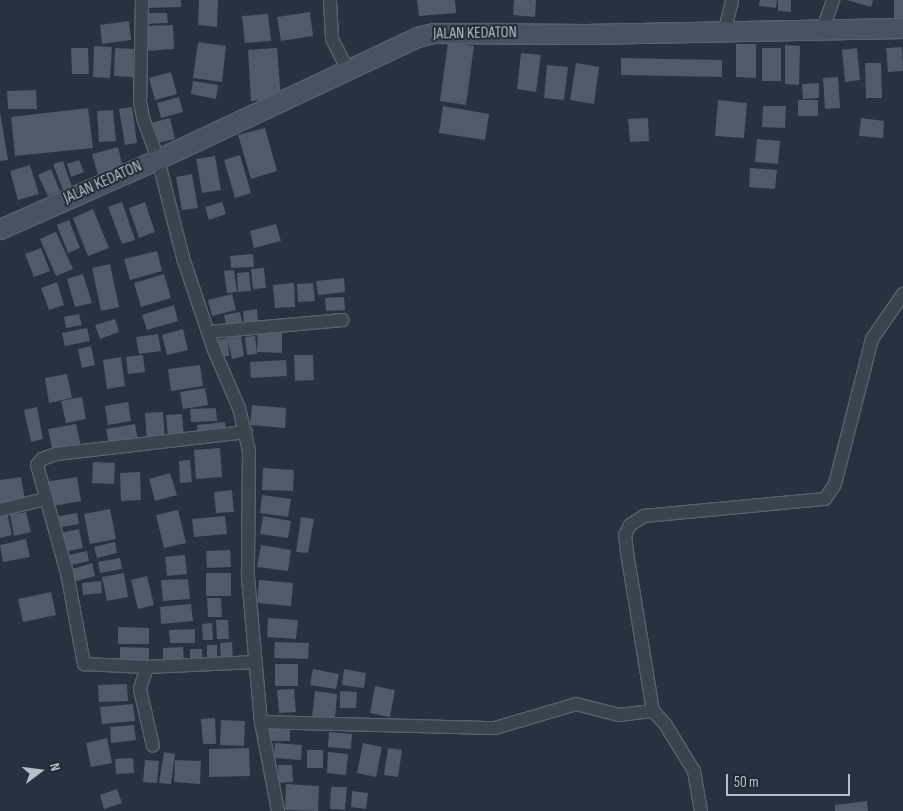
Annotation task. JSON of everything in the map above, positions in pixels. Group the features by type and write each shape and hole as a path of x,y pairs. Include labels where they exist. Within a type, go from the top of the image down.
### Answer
{"street":[{"path":"142,0 140,102 146,130 158,159 183,258 246,432 249,451 248,577 261,722 278,811"},
{"path":"330,0 332,39 348,71"},
{"path":"724,33 732,0"},
{"path":"823,28 833,0"},
{"name":"JALAN KEDATON","path":"0,229 158,159 348,71 416,37 433,33 724,33 823,28 903,28"},
{"path":"701,811 694,771 665,724 653,711 627,552 626,535 634,519 644,516 825,499 835,484 872,339 903,294"},
{"path":"210,332 342,320"},
{"path":"246,432 56,454 42,459 37,465 45,500 67,572 84,664 147,667 256,662"},
{"path":"0,510 45,500"},
{"path":"147,667 140,689 153,746"},
{"path":"261,722 495,728 576,704 619,715 653,711"}],"building":[{"path":"144,0 181,0 181,7 144,8"},
{"path":"199,0 218,0 217,27 198,25"},
{"path":"417,0 455,0 456,13 419,16"},
{"path":"514,0 536,0 535,17 513,15"},
{"path":"760,0 777,0 776,8 759,6"},
{"path":"778,0 791,0 791,12 778,11"},
{"path":"847,0 873,0 871,7"},
{"path":"894,0 903,0 903,18 894,18"},
{"path":"310,12 313,36 281,41 277,17"},
{"path":"145,13 167,13 168,23 145,24"},
{"path":"268,14 271,41 245,43 242,16"},
{"path":"129,21 131,40 102,44 100,25"},
{"path":"173,25 174,49 146,51 145,26"},
{"path":"198,42 226,46 222,82 193,78"},
{"path":"448,42 474,46 466,105 440,101"},
{"path":"736,44 756,44 756,78 736,77"},
{"path":"785,45 800,46 799,85 785,84"},
{"path":"94,46 112,47 110,78 93,77"},
{"path":"902,47 903,71 888,72 886,48"},
{"path":"71,48 88,48 89,74 72,74"},
{"path":"115,48 134,49 133,77 114,76"},
{"path":"277,48 281,99 251,101 248,50"},
{"path":"762,48 781,48 781,81 762,81"},
{"path":"857,48 860,80 845,82 842,50"},
{"path":"521,53 541,55 536,92 517,89"},
{"path":"621,58 722,60 722,77 621,75"},
{"path":"576,63 599,67 594,104 570,100"},
{"path":"865,63 881,63 882,98 866,98"},
{"path":"547,65 568,67 564,100 544,98"},
{"path":"171,72 177,94 155,100 149,78"},
{"path":"838,77 840,108 825,109 823,78"},
{"path":"193,81 218,85 216,99 191,94"},
{"path":"819,83 819,98 803,99 802,84"},
{"path":"36,90 37,109 8,109 7,91"},
{"path":"179,97 183,112 161,118 157,103"},
{"path":"718,100 747,103 744,138 715,136"},
{"path":"798,100 818,100 818,116 798,116"},
{"path":"443,106 489,114 485,140 439,133"},
{"path":"763,106 786,106 785,128 762,127"},
{"path":"132,107 137,143 125,145 119,109"},
{"path":"88,108 93,148 15,156 11,117"},
{"path":"113,110 116,141 99,142 97,111"},
{"path":"0,112 8,160 0,161"},
{"path":"170,118 175,139 152,144 147,124"},
{"path":"648,118 649,141 630,142 628,119"},
{"path":"861,118 884,121 883,138 859,136"},
{"path":"265,128 277,171 251,179 238,135"},
{"path":"757,139 780,141 778,164 755,162"},
{"path":"118,147 123,168 98,175 92,154"},
{"path":"240,155 251,193 235,198 224,160"},
{"path":"215,156 221,190 202,193 196,159"},
{"path":"79,160 84,172 71,177 67,164"},
{"path":"63,161 72,187 63,190 53,164"},
{"path":"30,165 39,194 18,200 10,171"},
{"path":"750,168 777,170 775,189 749,187"},
{"path":"51,169 60,191 48,196 38,175"},
{"path":"192,174 198,208 182,210 176,177"},
{"path":"122,202 135,240 122,244 108,207"},
{"path":"145,202 155,232 139,238 129,208"},
{"path":"222,202 226,214 209,220 205,207"},
{"path":"93,209 109,248 88,256 73,218"},
{"path":"69,220 80,248 68,253 57,225"},
{"path":"276,224 281,241 254,248 250,231"},
{"path":"56,232 73,269 56,276 40,239"},
{"path":"41,248 50,271 34,277 25,254"},
{"path":"157,251 162,271 130,280 124,259"},
{"path":"253,254 254,267 231,268 230,256"},
{"path":"110,264 119,307 101,311 92,268"},
{"path":"264,268 266,288 253,289 251,269"},
{"path":"234,270 237,292 227,293 224,271"},
{"path":"249,272 251,291 238,292 237,273"},
{"path":"83,274 92,303 75,307 67,279"},
{"path":"164,274 171,298 141,307 134,283"},
{"path":"344,278 345,292 318,295 316,281"},
{"path":"57,282 64,305 49,310 41,288"},
{"path":"294,283 295,307 275,308 273,285"},
{"path":"313,283 315,301 298,302 297,284"},
{"path":"232,294 236,310 212,316 208,300"},
{"path":"344,297 345,310 326,311 325,298"},
{"path":"174,305 178,321 147,330 142,315"},
{"path":"257,309 258,323 244,324 243,311"},
{"path":"240,312 243,325 227,329 224,315"},
{"path":"79,314 82,325 66,328 64,317"},
{"path":"115,319 119,332 100,339 95,325"},
{"path":"87,328 90,341 65,346 62,333"},
{"path":"183,329 188,350 167,355 162,335"},
{"path":"258,332 282,332 282,353 257,352"},
{"path":"158,334 161,351 139,354 136,337"},
{"path":"241,336 244,356 232,359 228,342 229,356 218,357 217,340"},
{"path":"255,336 257,354 247,355 245,337"},
{"path":"91,346 95,365 82,368 78,349"},
{"path":"143,355 145,372 128,374 126,357"},
{"path":"294,355 313,355 314,380 295,381"},
{"path":"121,357 125,386 107,389 103,360"},
{"path":"286,360 287,376 251,378 250,362"},
{"path":"200,365 203,386 171,391 168,369"},
{"path":"67,374 72,398 49,403 45,378"},
{"path":"205,388 208,405 183,409 180,392"},
{"path":"82,397 86,419 66,423 61,401"},
{"path":"128,402 131,421 108,425 105,406"},
{"path":"252,405 286,408 285,428 250,425"},
{"path":"37,407 43,439 31,442 24,410"},
{"path":"216,408 217,421 191,422 190,409"},
{"path":"163,412 165,439 147,441 145,413"},
{"path":"182,414 184,436 168,437 166,415"},
{"path":"225,422 226,433 198,436 197,425"},
{"path":"76,424 81,447 53,453 48,429"},
{"path":"135,424 138,440 109,445 106,429"},
{"path":"220,448 222,477 196,479 194,450"},
{"path":"190,460 192,482 180,483 179,461"},
{"path":"93,462 115,463 114,484 92,483"},
{"path":"263,468 294,470 293,491 262,490"},
{"path":"140,472 141,500 121,501 120,473"},
{"path":"170,473 177,495 155,501 149,479"},
{"path":"21,477 25,500 0,504 0,480"},
{"path":"77,477 81,501 48,507 44,482"},
{"path":"232,490 234,512 216,513 214,492"},
{"path":"262,495 291,499 288,517 260,513"},
{"path":"110,509 116,539 90,544 84,514"},
{"path":"178,510 186,543 164,548 156,515"},
{"path":"26,512 31,532 14,536 10,515"},
{"path":"7,513 12,535 0,538 0,515"},
{"path":"77,513 79,524 56,528 54,517"},
{"path":"225,516 227,534 194,537 192,519"},
{"path":"263,516 291,521 288,538 260,534"},
{"path":"301,517 314,519 308,553 296,552"},
{"path":"79,529 83,548 63,552 60,533"},
{"path":"26,539 30,557 3,562 0,545"},
{"path":"115,542 117,553 97,558 94,547"},
{"path":"261,545 291,550 288,571 257,567"},
{"path":"230,550 231,567 207,568 206,551"},
{"path":"87,551 89,561 67,566 64,556"},
{"path":"185,555 187,574 167,576 165,557"},
{"path":"120,558 122,569 100,573 98,562"},
{"path":"92,563 95,576 73,582 69,570"},
{"path":"124,573 128,597 107,601 102,577"},
{"path":"206,573 231,573 231,596 206,596"},
{"path":"147,576 154,605 138,609 131,580"},
{"path":"188,579 190,599 163,601 161,580"},
{"path":"259,580 293,583 291,606 257,603"},
{"path":"101,581 102,593 83,595 82,583"},
{"path":"51,592 56,615 23,622 18,599"},
{"path":"207,598 221,598 222,617 208,617"},
{"path":"191,604 193,621 161,624 160,607"},
{"path":"268,618 298,620 296,639 267,637"},
{"path":"216,620 228,620 229,639 217,639"},
{"path":"212,623 213,640 203,640 202,624"},
{"path":"118,627 149,628 149,644 118,644"},
{"path":"195,629 195,643 170,643 169,630"},
{"path":"232,642 233,660 221,661 220,643"},
{"path":"275,642 309,643 308,659 274,658"},
{"path":"207,645 217,645 217,661 207,662"},
{"path":"120,647 149,648 149,665 120,664"},
{"path":"183,647 184,664 163,664 163,648"},
{"path":"190,649 202,649 202,664 190,663"},
{"path":"275,664 298,664 298,686 275,686"},
{"path":"313,669 339,674 336,689 310,685"},
{"path":"344,669 366,673 364,688 342,685"},
{"path":"127,684 128,701 99,702 98,685"},
{"path":"375,686 395,690 390,717 370,713"},
{"path":"294,689 296,712 279,713 277,690"},
{"path":"315,691 337,694 335,719 312,717"},
{"path":"340,691 357,692 356,708 340,708"},
{"path":"133,704 135,721 102,724 100,707"},
{"path":"215,718 216,744 203,744 201,719"},
{"path":"221,720 245,721 244,746 220,745"},
{"path":"134,725 136,740 111,743 110,727"},
{"path":"270,727 290,727 290,741 270,741"},
{"path":"329,732 352,734 351,749 328,747"},
{"path":"107,738 112,763 91,767 86,743"},
{"path":"275,743 302,745 301,760 274,758"},
{"path":"363,743 382,747 376,777 357,773"},
{"path":"249,748 250,776 209,777 209,749"},
{"path":"388,748 402,750 398,777 384,775"},
{"path":"307,750 323,750 323,768 307,768"},
{"path":"164,752 175,754 171,784 159,783"},
{"path":"328,752 348,754 346,775 327,773"},
{"path":"133,758 134,773 116,774 115,759"},
{"path":"145,760 159,761 157,783 143,782"},
{"path":"175,760 201,761 200,784 174,782"},
{"path":"278,765 292,765 293,782 279,783"},
{"path":"286,784 319,786 318,811 285,810"},
{"path":"331,787 347,787 345,810 330,809"},
{"path":"117,789 122,803 104,809 100,795"},
{"path":"352,791 368,793 366,809 351,807"},
{"path":"867,801 868,811 835,811 835,805"}]}
